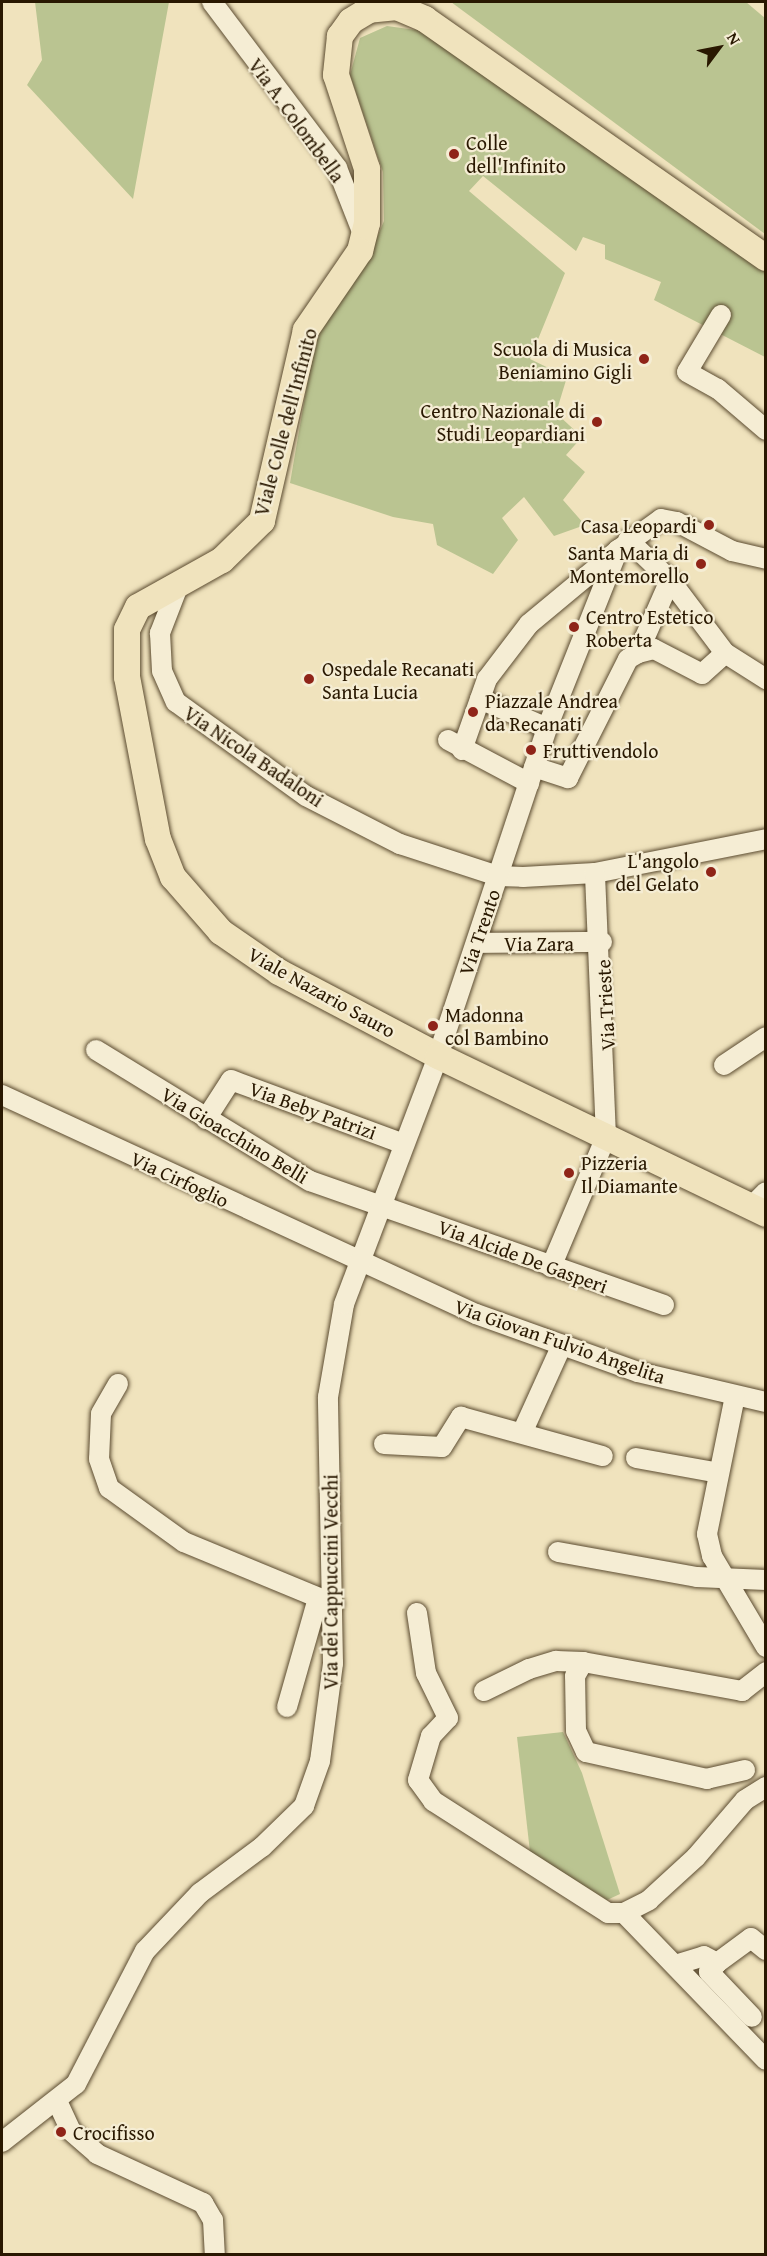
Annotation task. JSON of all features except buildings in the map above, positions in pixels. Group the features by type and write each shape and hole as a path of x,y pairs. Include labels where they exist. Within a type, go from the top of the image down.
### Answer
{"main road":[{"name":"Viale Colle dell'Infinito","path":"179,584 222,560 262,521 306,330 360,251 370,201 367,170 335,57 351,21 369,10 397,7 486,58 765,258"},
{"name":"Viale Nazario Sauro","path":"179,584 138,607 127,630 127,676 158,838 174,877 221,932 279,972 438,1056 606,1137 761,1204"}],"street":[{"name":"Via A. Colombella","path":"212,2 337,168 364,236"},
{"name":"Via A. Colombella","path":"220,2 234,8 240,39"},
{"path":"721,315 687,372 718,389 764,429"},
{"path":"725,653 702,674 654,649 638,653 628,660 612,696 568,778 531,775 455,745 480,699 487,679 529,624 623,545 661,519 677,522 732,551 765,559"},
{"path":"623,545 670,580 725,653 765,679"},
{"name":"Via Trento","path":"438,1056 547,728 623,545"},
{"path":"638,653 670,580"},
{"name":"Via Nicola Badaloni","path":"179,584 160,633 162,671 176,702 306,796 400,844 498,876 595,873 765,839"},
{"path":"480,699 547,728"},
{"name":"Via Trieste","path":"595,873 602,942 606,1137"},
{"name":"Via Zara","path":"477,943 602,942"},
{"path":"724,1065 765,1037"},
{"name":"Via Gioacchino Belli","path":"96,1050 286,1169 383,1205"},
{"name":"Via dei Cappuccini Vecchi","path":"2,2142 76,2084 113,2022 145,1951 200,1893 262,1847 304,1806 320,1761 328,1714 326,1601 328,1397 338,1330 359,1264 438,1056"},
{"name":"Via Beby Patrizi","path":"206,1119 231,1080 404,1144"},
{"name":"Via Cirfoglio","path":"2,1095 359,1264"},
{"path":"551,1268 606,1137"},
{"name":"Via Alcide De Gasperi","path":"383,1205 551,1268 664,1305"},
{"name":"Via Giovan Fulvio Angelita","path":"359,1264 562,1345 638,1372 765,1402"},
{"path":"522,1434 562,1345"},
{"path":"118,1384 100,1414 99,1459 109,1488 184,1542 326,1601 287,1707"},
{"path":"735,1396 707,1534 723,1575 765,1647"},
{"path":"384,1444 442,1447 461,1417 603,1456"},
{"path":"636,1458 719,1473"},
{"path":"558,1552 697,1577 723,1575 765,1580"},
{"path":"417,1613 426,1673 448,1718 432,1736 418,1780 433,1801 616,1913 675,1965 765,2060"},
{"path":"583,1662 575,1676 574,1704 576,1731 586,1752 707,1779 745,1770"},
{"path":"484,1691 529,1668 583,1662 742,1691 765,1672"},
{"path":"616,1913 649,1900 746,1800 765,1787"},
{"path":"752,2017 710,1972 751,1938 765,1950"},
{"path":"675,1965 704,1956 717,1964"},
{"path":"57,2101 71,2132 97,2154 202,2203 213,2220 215,2254"}],"green space":[{"path":"35,2 169,2 133,199 27,85 42,60"},
{"path":"451,2 746,2 765,18 765,234"},
{"path":"387,26 423,31 765,270 765,357 654,300 661,282 605,259 605,245 583,237 576,251 483,176 469,191 565,273 530,359 567,377 556,413 582,437 566,455 585,472 563,500 585,525 554,536 524,497 502,518 518,540 493,574 437,545 433,524 393,517 290,483 316,333 370,254 384,221 383,172 350,75 360,38"},
{"path":"563,1732 582,1773 620,1894 607,1900 530,1852 517,1737"}],"place":[{"name":"Colle dell'Infinito","path":"454,154"},
{"name":"Scuola di Musica Beniamino Gigli","path":"644,359"},
{"name":"Centro Nazionale di Studi Leopardiani","path":"597,422"},
{"name":"Casa Leopardi","path":"709,525"},
{"name":"Santa Maria di Montemorello","path":"701,564"},
{"name":"Centro Estetico Roberta","path":"574,627"},
{"name":"Ospedale Recanati Santa Lucia","path":"309,679"},
{"name":"Piazzale Andrea da Recanati","path":"473,712"},
{"name":"Fruttivendolo","path":"531,750"},
{"name":"L'angolo del Gelato","path":"711,872"},
{"name":"Madonna col Bambino","path":"433,1026"},
{"name":"Pizzeria Il Diamante","path":"569,1173"},
{"name":"Crocifisso","path":"61,2132"}]}
